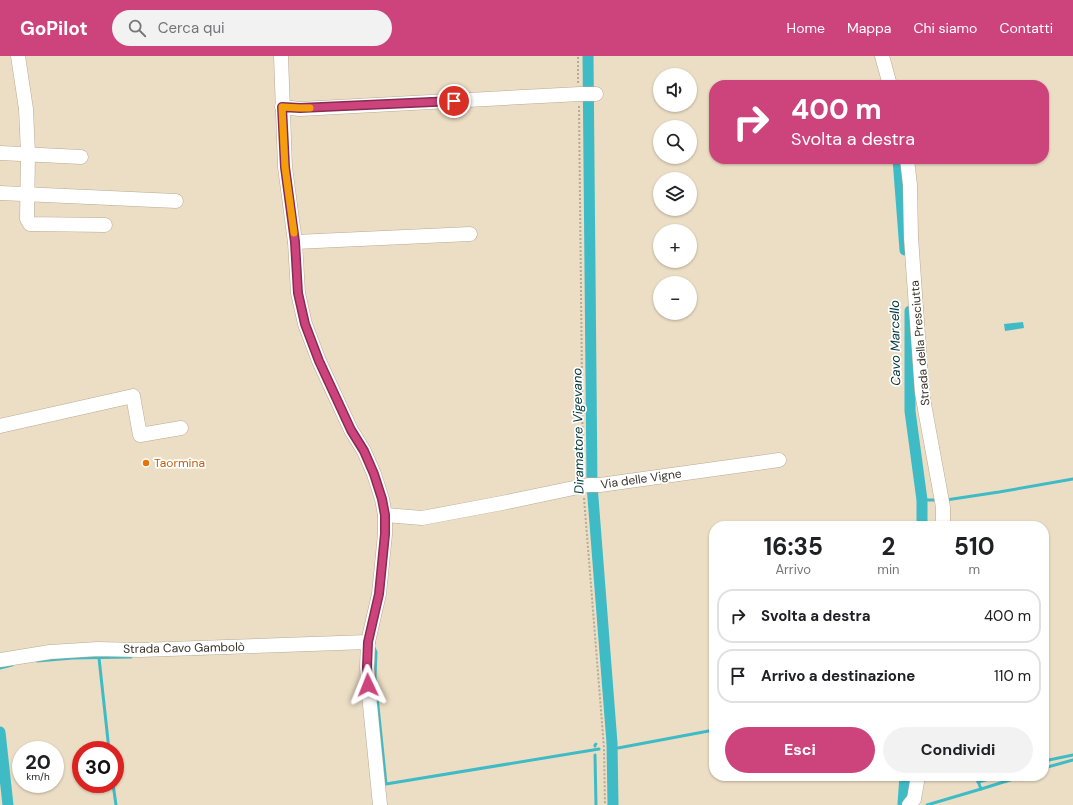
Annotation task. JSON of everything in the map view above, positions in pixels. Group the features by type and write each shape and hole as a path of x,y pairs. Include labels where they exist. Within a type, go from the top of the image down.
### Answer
{"street":[{"path":"18,56 26,110 28,154 26,194 27,219 30,224 105,225"},
{"path":"281,56 285,167 295,242 298,293 305,324 319,361 351,430 364,451 374,474 382,499 385,515 385,534 379,594 368,642 367,667 380,805"},
{"path":"882,56 889,80"},
{"path":"282,107 300,108 596,94"},
{"path":"0,153 81,157"},
{"name":"Strada della Presciutta","path":"907,164 922,393 943,507 943,521"},
{"path":"0,193 176,201"},
{"path":"295,242 470,234"},
{"path":"0,426 133,396 140,435 181,428"},
{"name":"Via delle Vigne","path":"385,515 422,518 590,486 779,460"},
{"name":"Strada Cavo Gambolò","path":"0,660 50,652 98,649 140,650 368,642"},
{"path":"909,805 914,799 917,781"}],"path":[{"path":"578,56 581,372 590,486 591,592 604,748 605,805"}],"water":[{"path":"1023,322 1024,328 1005,331 1004,324"}],"waterway":[{"name":"Diramatore Vigevano","path":"588,56 592,485 612,743 613,805"},
{"name":"Cavo Marcello","path":"898,164 905,250"},
{"name":"Cavo Marcello","path":"910,311 910,411 922,500 922,521"},
{"path":"946,500 1073,479"},
{"path":"922,500 935,500"},
{"path":"374,648 376,652 375,677 386,784 599,749"},
{"path":"37,661 73,658 131,657"},
{"path":"99,658 108,741"},
{"path":"0,668 12,665"},
{"path":"618,748 709,731"},
{"path":"0,732 8,805"},
{"path":"595,755 596,805"},
{"path":"1049,760 1073,755"},
{"path":"1049,767 1073,760"},
{"name":"Cavo Marcello","path":"903,804 905,781"},
{"path":"978,781 981,789 1007,781"},
{"path":"927,805 981,789"},
{"path":"114,793 116,805"}],"slow traffic":[{"path":"294,233 285,167 282,107 310,108"}],"place":[{"name":"Taormina","path":"146,463"}],"route":[{"path":"368,685 368,642 379,594 385,534 385,515 382,499 374,474 364,451 351,430 319,361 305,324 298,293 295,242 285,167 282,107 300,108 454,101"}]}
